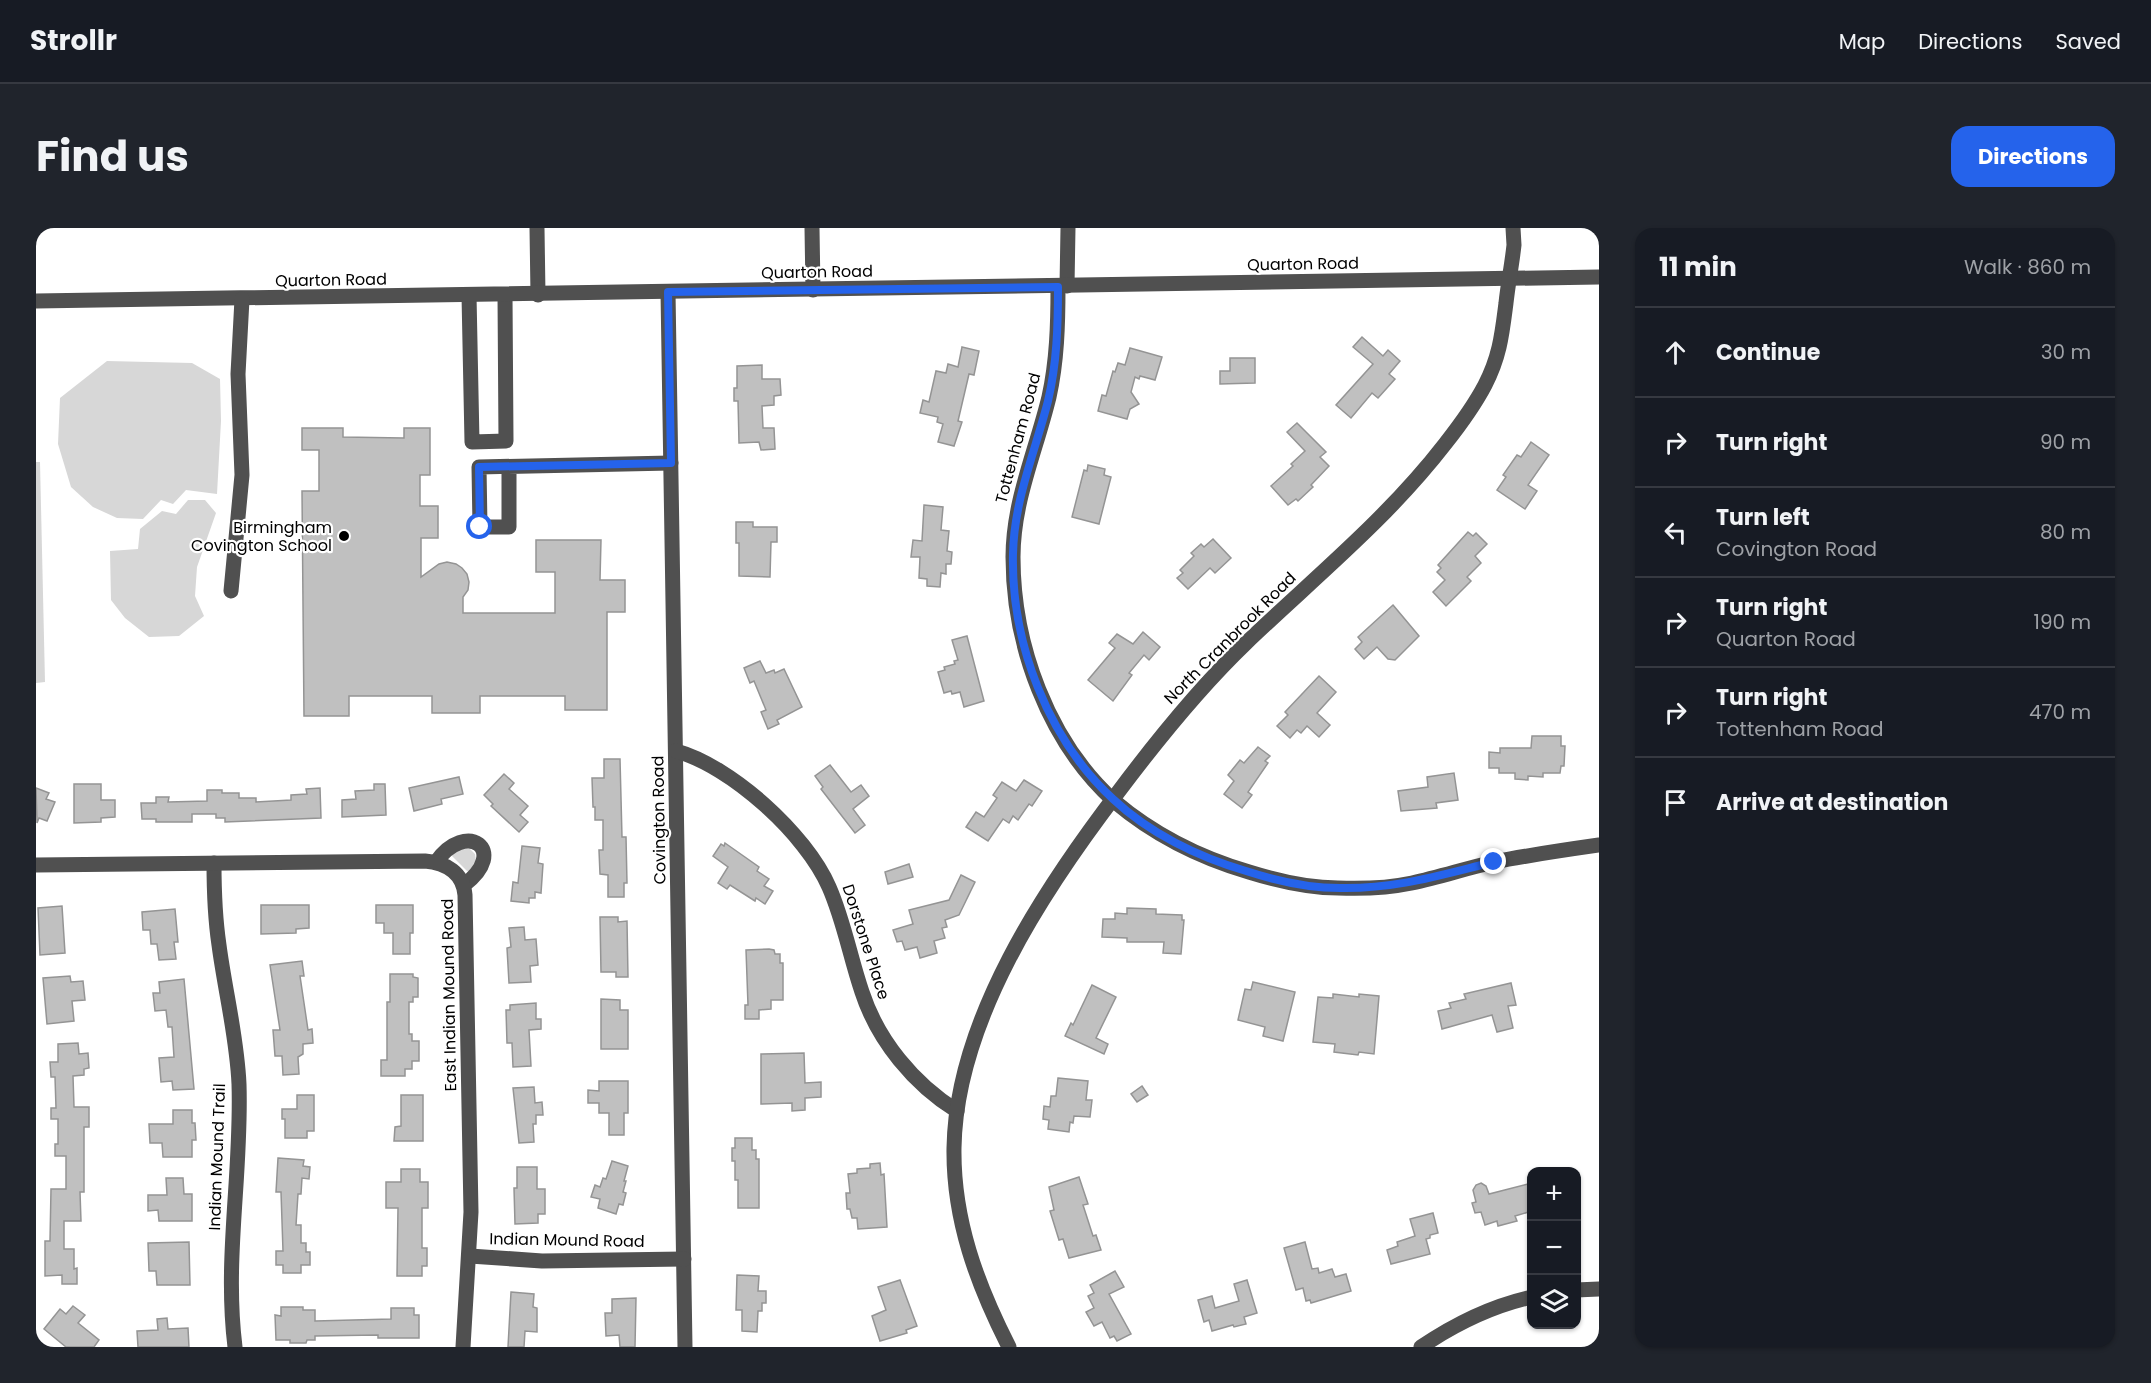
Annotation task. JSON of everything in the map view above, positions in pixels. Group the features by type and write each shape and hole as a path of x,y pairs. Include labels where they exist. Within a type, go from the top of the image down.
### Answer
{"street":[{"path":"537,228 538,295"},
{"path":"812,228 813,290"},
{"name":"Tottenham Road","path":"1068,228 1052,380 1023,483 1016,516 1013,556 1020,628 1030,665 1049,712 1086,771 1113,799 1160,834 1208,858 1272,879 1317,887 1366,888 1399,885 1494,862 1599,844"},
{"name":"North Cranbrook Road","path":"1009,1347 979,1282 966,1243 959,1216 954,1146 961,1085 970,1051 987,1008 1008,963 1051,885 1113,799 1176,718 1212,678 1382,516 1452,436 1475,403 1497,360 1500,349 1514,245 1513,228"},
{"name":"Quarton Road","path":"36,301 1599,277"},
{"name":"Covington Road","path":"668,292 685,1347"},
{"path":"468,296 472,442 506,441 505,295"},
{"path":"231,591 242,475 238,374 242,299"},
{"path":"509,467 671,463"},
{"name":"Dorstone Place","path":"676,751 706,762 723,773 774,813 805,848 828,884 844,926 862,993 885,1041 929,1092 957,1112"},
{"path":"36,865 436,862 449,846 459,841 473,841 482,848 485,856 484,863 475,877 464,885"},
{"name":"East Indian Mound Road","path":"436,862 455,871 464,885 470,1135 470,1256"},
{"name":"Indian Mound Trail","path":"214,863 219,944 233,1024 239,1082 239,1150 231,1258 234,1347"},
{"name":"Indian Mound Road","path":"463,1347 470,1256 551,1261 684,1259"},
{"path":"1581,1290 1599,1289"},
{"path":"1421,1347 1460,1322 1527,1299"}],"shaded area":[{"path":"107,361 192,363 220,379 221,421 217,494 186,490 173,504 161,500 143,519 117,518 93,507 71,487 58,444 60,398"},
{"path":"36,462 40,462 45,682 36,683"},
{"path":"188,500 205,500 216,513 197,567 195,596 204,616 179,636 149,637 125,618 111,600 110,551 138,549 140,529 162,511 176,514"},
{"path":"461,848 470,849 475,854 476,860 470,871 467,871 452,856"}],"building":[{"path":"1362,337 1383,356 1388,350 1400,361 1389,374 1395,379 1378,398 1372,393 1351,418 1336,405 1373,364 1353,347"},
{"path":"962,347 979,351 974,375 969,374 958,421 962,422 954,446 938,442 943,424 937,422 938,417 920,413 923,400 929,402 936,371 946,373 948,364 958,367"},
{"path":"1130,348 1162,357 1155,380 1135,377 1131,392 1139,404 1130,409 1127,419 1098,411 1102,395 1106,396 1113,371 1115,372 1118,363 1125,365"},
{"path":"1230,358 1255,358 1255,383 1220,384 1220,371 1230,371"},
{"path":"762,365 762,379 780,379 781,395 774,396 774,405 762,406 763,428 774,428 775,449 761,450 759,442 739,443 738,401 734,401 734,388 737,388 737,366"},
{"path":"1297,423 1326,452 1320,457 1329,466 1311,485 1313,487 1298,501 1296,499 1288,505 1271,486 1293,466 1291,464 1305,451 1287,432"},
{"path":"302,428 343,428 343,437 404,438 404,428 430,428 430,475 420,475 420,506 438,506 438,538 421,538 421,577 439,564 447,562 462,568 469,582 468,590 463,597 463,613 555,613 555,572 536,572 536,540 601,540 600,580 625,580 625,612 607,612 607,710 565,710 565,696 480,696 480,713 432,713 432,696 349,696 349,716 304,716 302,491 319,491 319,450 302,450"},
{"path":"1531,442 1549,455 1528,485 1537,491 1525,509 1497,490 1506,477 1503,475 1517,455 1521,457"},
{"path":"1088,465 1105,469 1104,475 1111,477 1099,524 1072,517 1084,470 1087,471"},
{"path":"924,505 943,507 941,530 949,531 947,551 952,552 951,564 946,564 946,574 941,573 940,587 927,586 927,579 919,578 920,557 911,557 913,540 922,541"},
{"path":"736,522 753,522 753,527 777,527 777,542 771,542 770,577 739,576 739,543 736,543"},
{"path":"1468,532 1473,536 1476,533 1487,544 1475,556 1481,563 1467,577 1471,581 1446,606 1433,592 1445,580 1437,572 1441,568 1438,565"},
{"path":"1213,539 1231,558 1215,573 1210,568 1188,589 1177,578 1183,573 1180,570 1194,556 1191,553 1201,544 1204,547"},
{"path":"1393,605 1419,636 1395,660 1388,659 1377,647 1364,659 1355,649 1362,642 1358,637"},
{"path":"1143,632 1160,647 1149,660 1144,655 1129,673 1132,675 1113,701 1088,680 1115,648 1109,643 1117,634 1133,644"},
{"path":"967,636 984,701 964,707 960,692 944,693 938,672 945,670 944,667 955,664 954,661 958,660 952,640"},
{"path":"760,661 766,673 774,670 775,673 784,669 802,707 777,720 779,724 768,729 761,712 766,710 754,681 750,683 744,668"},
{"path":"1319,676 1336,692 1317,713 1330,725 1319,737 1307,726 1301,733 1297,730 1290,738 1277,726 1288,715 1285,712"},
{"path":"1532,736 1561,736 1561,746 1565,746 1564,766 1561,766 1560,773 1543,773 1543,777 1528,776 1528,780 1515,779 1515,773 1499,773 1499,768 1489,768 1489,752 1500,753 1500,748 1531,748"},
{"path":"1258,747 1270,756 1265,761 1268,763 1248,792 1252,795 1242,808 1224,794 1234,781 1228,775 1240,760 1244,763"},
{"path":"604,759 620,759 622,837 626,837 627,883 624,883 624,897 608,897 608,875 600,874 599,850 603,850 603,820 595,820 592,778 604,778"},
{"path":"830,765 851,792 861,785 869,796 853,809 865,825 855,833 821,789 823,787 815,776"},
{"path":"1454,773 1458,800 1436,803 1437,808 1401,811 1398,791 1428,787 1427,777"},
{"path":"504,774 514,783 509,789 528,806 520,815 528,822 519,832 491,806 493,804 484,795"},
{"path":"459,777 463,794 441,799 442,804 414,811 409,788"},
{"path":"1024,780 1042,791 1032,806 1029,804 1018,820 1013,816 1009,823 1003,819 988,841 966,827 976,812 984,817 997,798 993,795 1002,782 1016,791"},
{"path":"74,784 101,784 101,800 115,800 115,817 101,818 101,822 74,823"},
{"path":"374,784 385,784 386,815 342,817 342,800 356,799 355,791 374,790"},
{"path":"36,788 49,793 46,799 55,802 47,821 39,818 37,823"},
{"path":"320,788 321,818 225,822 225,818 216,818 216,814 192,814 192,822 156,822 156,819 142,819 141,803 156,803 156,797 169,797 168,802 207,801 207,790 222,790 222,793 239,793 239,798 256,798 256,802 291,800 291,795 307,794 306,789"},
{"path":"725,843 759,867 757,871 769,879 764,886 773,891 765,904 756,898 755,901 730,885 727,889 718,883 728,867 713,856 721,844 724,846"},
{"path":"522,846 540,848 538,863 543,864 541,893 535,892 535,898 529,898 529,903 511,901 513,882 518,883"},
{"path":"909,864 913,877 888,884 885,872"},
{"path":"961,875 975,882 959,915 945,920 947,927 942,928 945,938 934,941 937,953 920,958 917,947 905,950 902,941 897,942 893,930 913,924 909,910 949,900"},
{"path":"261,905 309,905 309,928 296,929 296,933 261,934"},
{"path":"376,905 413,905 410,954 393,954 393,933 384,933 384,923 376,923"},
{"path":"62,906 65,953 40,955 38,908"},
{"path":"1127,908 1156,909 1156,914 1182,915 1182,920 1184,920 1181,954 1163,953 1164,942 1127,942 1127,938 1102,937 1103,919 1115,919 1115,913 1127,914"},
{"path":"175,909 178,942 174,942 176,959 159,960 157,944 151,944 150,930 143,930 142,912"},
{"path":"600,917 618,917 618,922 627,921 628,977 616,977 616,972 601,972"},
{"path":"524,927 525,940 536,939 538,965 530,966 531,982 509,983 507,948 511,947 509,928"},
{"path":"746,950 774,950 775,954 780,954 780,963 783,963 783,1000 771,1000 771,1009 759,1010 759,1019 745,1019 745,1005 748,1005"},
{"path":"302,961 304,976 300,976 308,1030 312,1029 313,1043 303,1044 303,1054 298,1057 299,1074 283,1075 282,1056 275,1056 273,1030 280,1030 270,965"},
{"path":"390,974 413,974 413,977 418,978 418,997 413,997 413,1002 409,1002 409,1034 412,1034 412,1041 419,1041 419,1061 412,1061 412,1069 405,1069 405,1076 381,1076 381,1060 387,1060 387,1002 390,1002"},
{"path":"70,976 71,982 83,981 85,1000 72,1001 74,1021 47,1024 43,978"},
{"path":"184,979 194,1089 173,1090 172,1081 161,1082 159,1058 174,1057 172,1027 168,1027 166,1010 155,1011 153,993 160,993 159,982"},
{"path":"1253,982 1295,992 1283,1041 1263,1036 1265,1027 1238,1020 1245,989 1251,990"},
{"path":"1511,983 1516,1005 1508,1006 1513,1028 1497,1032 1492,1015 1442,1029 1438,1011 1451,1008 1449,1003 1466,999 1464,994"},
{"path":"1092,985 1116,997 1096,1038 1108,1044 1104,1054 1065,1036 1071,1023 1073,1025"},
{"path":"1333,994 1359,997 1359,994 1379,996 1374,1054 1334,1052 1335,1044 1313,1042 1318,997 1333,998"},
{"path":"601,999 620,1000 620,1010 628,1010 628,1049 601,1049"},
{"path":"536,1003 536,1019 541,1019 541,1029 529,1030 531,1066 513,1067 512,1043 507,1043 506,1010 510,1010 510,1005"},
{"path":"78,1043 79,1054 88,1053 89,1068 84,1069 84,1075 73,1076 74,1107 89,1107 89,1127 84,1127 84,1192 80,1192 81,1221 64,1221 64,1249 74,1249 77,1284 62,1284 62,1275 45,1276 45,1241 50,1241 51,1189 66,1189 66,1156 55,1156 55,1144 58,1144 58,1119 51,1119 51,1108 56,1108 55,1077 51,1077 50,1062 58,1062 58,1044"},
{"path":"804,1053 805,1083 821,1082 821,1097 805,1098 805,1110 792,1111 792,1103 761,1104 761,1054"},
{"path":"1058,1078 1088,1081 1086,1100 1092,1100 1090,1117 1074,1116 1073,1123 1070,1122 1069,1132 1048,1129 1049,1120 1043,1119 1044,1106 1050,1107 1051,1096 1056,1096"},
{"path":"599,1081 628,1081 628,1113 624,1113 624,1135 609,1135 609,1113 599,1113 599,1103 588,1103 588,1090 599,1091"},
{"path":"1142,1086 1148,1095 1137,1102 1131,1094"},
{"path":"534,1087 535,1103 542,1102 543,1115 536,1115 536,1124 533,1124 534,1142 519,1143 513,1088"},
{"path":"297,1095 314,1095 314,1131 307,1131 307,1138 285,1138 285,1119 282,1119 282,1109 297,1109"},
{"path":"401,1095 423,1095 423,1141 394,1141 395,1127 401,1126"},
{"path":"173,1110 192,1110 196,1140 192,1140 192,1157 163,1157 162,1143 150,1143 149,1124 173,1124"},
{"path":"735,1138 752,1138 752,1150 756,1150 756,1159 759,1159 759,1208 738,1208 738,1180 735,1180 735,1161 732,1161"},
{"path":"278,1158 304,1160 303,1166 310,1167 309,1179 302,1178 301,1194 298,1194 296,1225 301,1225 301,1243 306,1243 306,1252 310,1252 310,1265 301,1265 301,1273 283,1273 283,1265 276,1265 276,1251 283,1251 281,1192 276,1192"},
{"path":"612,1161 628,1166 624,1181 626,1181 623,1192 626,1193 623,1205 619,1204 616,1214 598,1208 600,1199 591,1197 595,1185 600,1187 603,1178 606,1179"},
{"path":"880,1163 881,1175 884,1174 887,1227 858,1229 857,1218 852,1218 850,1209 847,1209 846,1193 850,1193 848,1174 857,1173 857,1169 870,1168 870,1164"},
{"path":"517,1167 537,1167 537,1189 545,1189 545,1214 538,1214 538,1223 515,1224 514,1188 517,1188"},
{"path":"401,1169 420,1169 420,1182 428,1182 428,1208 422,1208 422,1248 427,1248 427,1266 422,1266 422,1276 397,1276 398,1208 386,1208 386,1182 401,1182"},
{"path":"1079,1177 1088,1204 1083,1205 1093,1236 1096,1235 1101,1250 1069,1258 1063,1239 1059,1240 1050,1211 1054,1210 1049,1187"},
{"path":"166,1178 183,1178 184,1194 192,1194 192,1221 159,1221 158,1210 148,1211 148,1195 167,1195"},
{"path":"1481,1183 1486,1186 1489,1194 1527,1184 1527,1212 1515,1216 1517,1221 1498,1226 1497,1221 1485,1225 1481,1212 1475,1213 1472,1203 1476,1202 1473,1190"},
{"path":"1433,1213 1438,1233 1426,1239 1430,1254 1391,1264 1387,1250 1398,1246 1397,1242 1415,1236 1410,1219"},
{"path":"189,1242 190,1285 157,1285 156,1271 149,1271 148,1243"},
{"path":"1305,1242 1312,1269 1318,1268 1319,1273 1332,1269 1335,1277 1346,1274 1351,1291 1311,1303 1310,1300 1306,1301 1303,1288 1296,1290 1284,1248"},
{"path":"1115,1271 1124,1287 1109,1294 1131,1334 1117,1341 1114,1336 1110,1338 1102,1322 1094,1326 1086,1312 1094,1308 1088,1296 1094,1293 1090,1285"},
{"path":"737,1275 759,1276 758,1291 766,1291 766,1303 762,1303 762,1311 758,1311 757,1332 742,1331 742,1310 736,1310"},
{"path":"900,1280 917,1326 906,1330 907,1333 880,1341 872,1316 886,1310 878,1287"},
{"path":"1247,1280 1257,1313 1244,1317 1246,1324 1212,1331 1209,1320 1204,1322 1198,1300 1212,1296 1215,1308 1239,1301 1234,1284"},
{"path":"511,1292 534,1294 533,1307 537,1308 537,1332 525,1331 524,1347 508,1347"},
{"path":"636,1298 635,1347 620,1347 619,1335 606,1336 605,1313 612,1313 612,1299"},
{"path":"73,1306 85,1315 78,1323 99,1340 94,1347 66,1347 44,1329 60,1309 66,1314"},
{"path":"281,1307 303,1307 303,1310 315,1310 315,1321 391,1319 391,1308 414,1308 414,1315 419,1315 419,1338 378,1338 378,1335 315,1336 315,1340 307,1340 306,1343 276,1340 275,1315 281,1316"},
{"path":"167,1318 168,1329 188,1328 189,1347 138,1347 137,1331 158,1330 157,1319"}],"place":[{"name":"Birmingham Covington School","path":"344,536"}],"route":[{"path":"480,527 479,467 671,463 668,292 1058,287 1055,362 1044,415 1023,483 1016,516 1013,538 1013,581 1020,628 1036,682 1059,731 1086,771 1113,799 1160,834 1230,867 1291,884 1338,888 1399,885 1494,862"}]}
